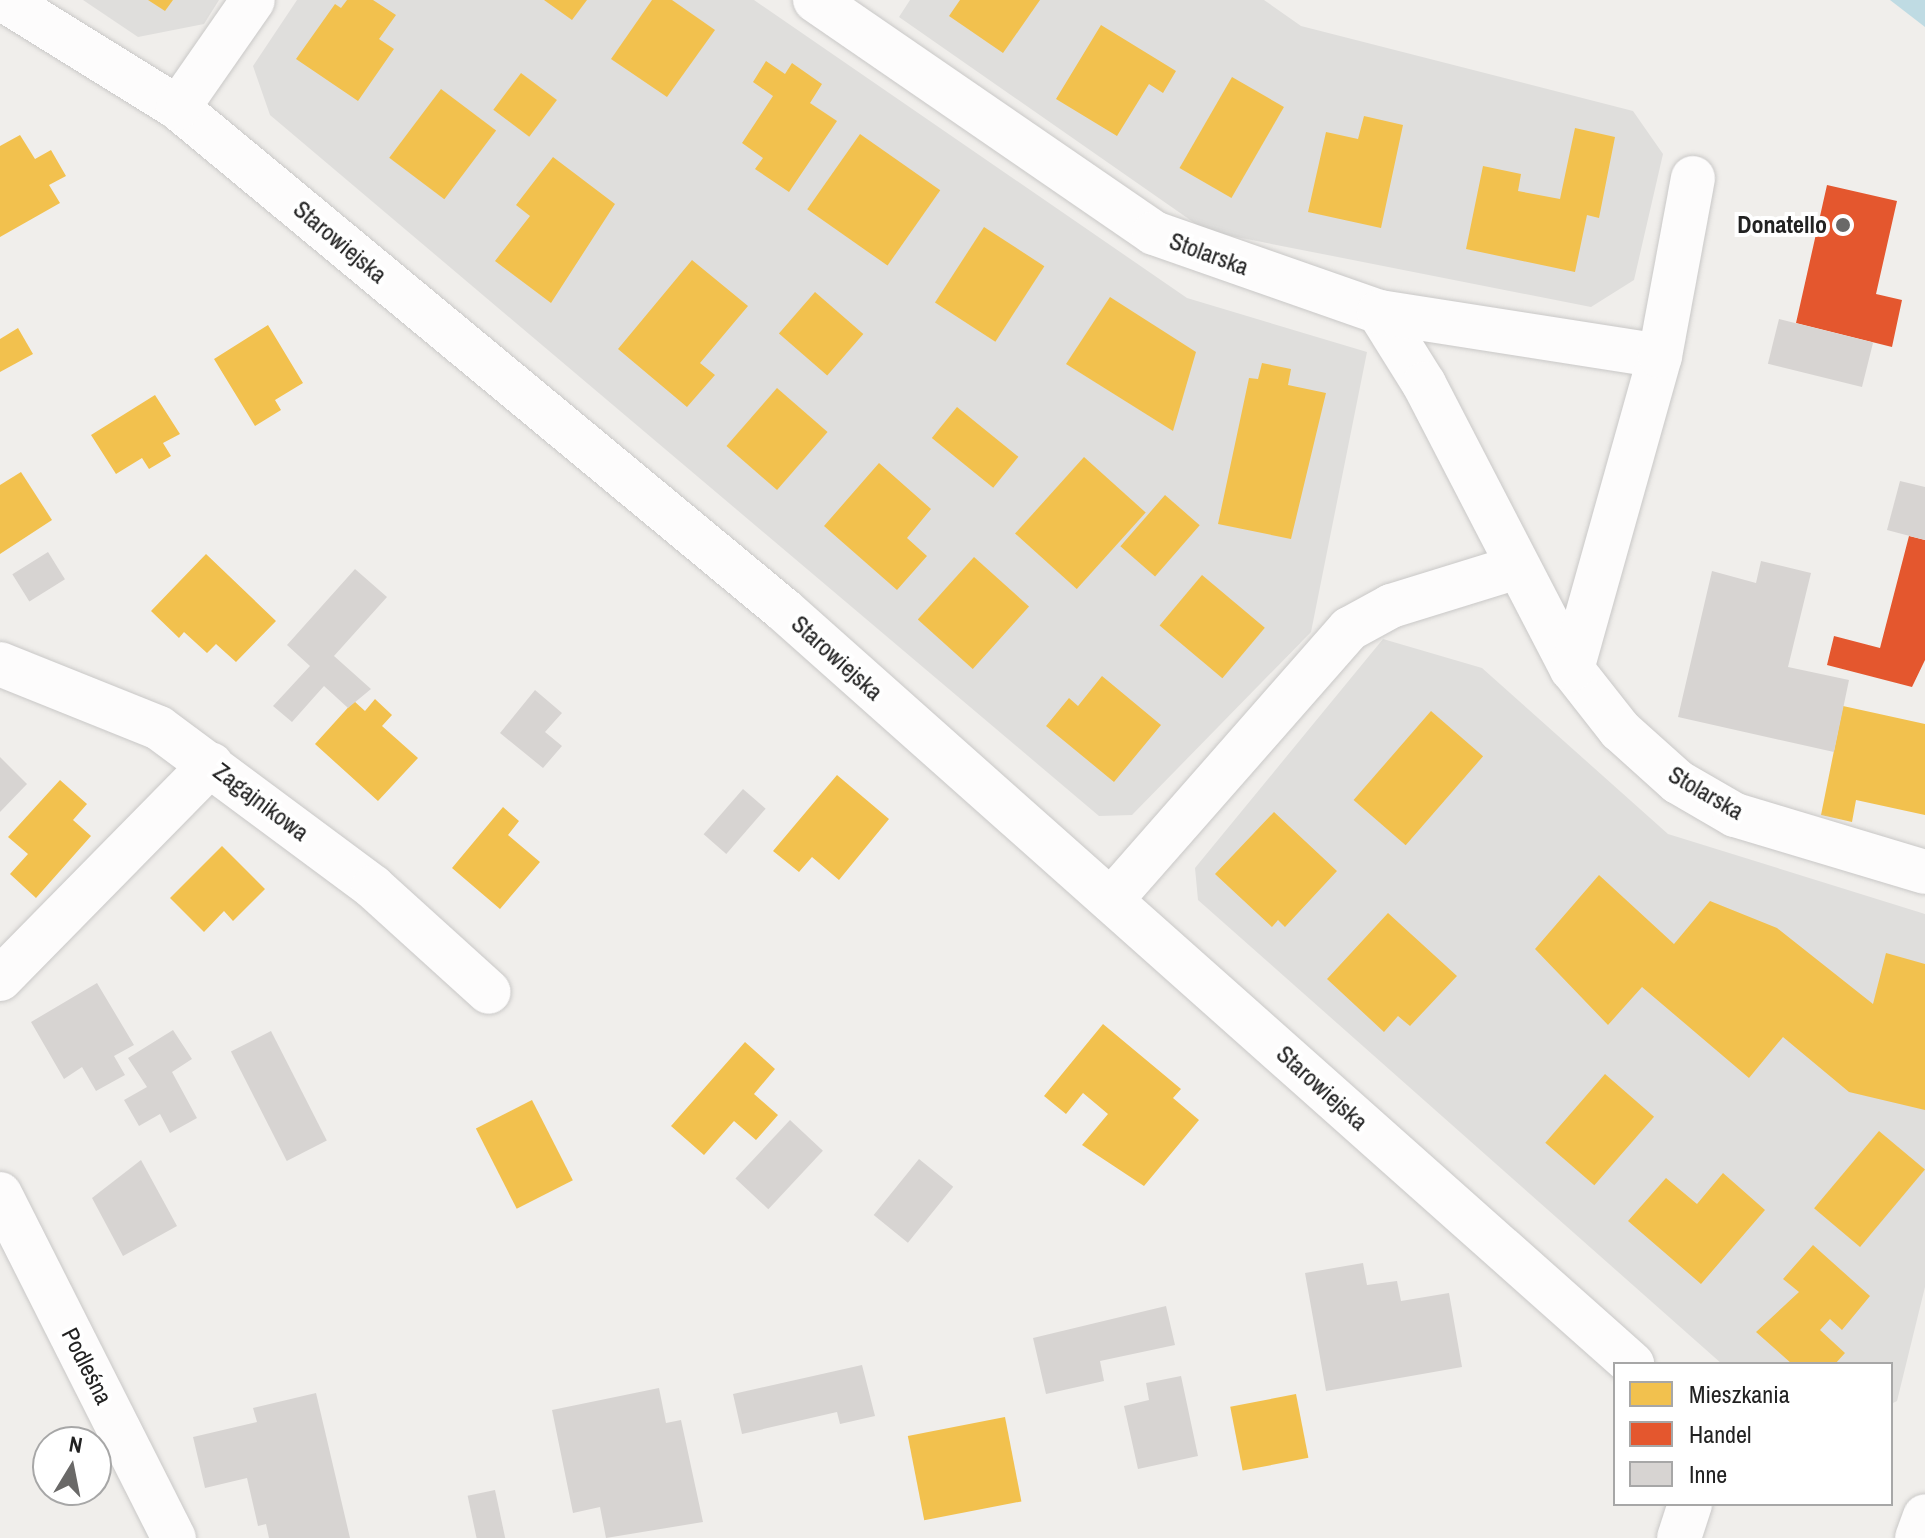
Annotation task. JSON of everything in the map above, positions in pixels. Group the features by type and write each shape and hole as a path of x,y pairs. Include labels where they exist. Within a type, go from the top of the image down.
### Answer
{"street":[{"name":"Starowiejska","path":"4,0 178,108 784,610 1630,1362"},
{"path":"178,108 253,0"},
{"name":"Stolarska","path":"815,0 1154,233 1379,312 1424,384 1572,669 1620,730 1689,789 1735,815 1925,872"},
{"path":"1572,669 1660,356 1693,178"},
{"path":"1379,312 1660,356"},
{"path":"1111,900 1349,629 1391,606 1517,567"},
{"name":"Zagajnikowa","path":"0,664 133,716 211,764 373,887 489,992"},
{"path":"0,979 211,764"},
{"name":"Podleśna","path":"0,1194 174,1538"},
{"path":"1679,1538 1689,1506"},
{"path":"1917,1538 1925,1516"}],"shaded area":[{"path":"83,0 219,0 204,24 138,37"},
{"path":"297,0 754,0 1187,298 1367,352 1311,632 1132,815 1099,816 270,115 253,66"},
{"path":"910,0 1264,0 1301,26 1633,111 1663,154 1634,280 1591,307 1206,231 899,17"},
{"path":"1383,639 1482,668 1668,834 1925,914 1925,1287 1897,1401 1893,1403 1893,1362 1720,1362 1198,900 1195,868"}],"water":[{"path":"1890,0 1925,0 1925,27"}],"building: Mieszkania":[{"path":"148,0 173,0 165,11"},
{"path":"347,0 373,0 396,15 379,39 394,49 358,101 296,59 335,4 341,8"},
{"path":"544,0 587,0 572,20"},
{"path":"652,0 672,0 715,30 667,97 611,59"},
{"path":"960,0 1040,0 1003,53 949,16"},
{"path":"1101,25 1176,71 1163,93 1149,84 1117,136 1056,99"},
{"path":"766,61 785,74 792,63 822,84 810,103 837,121 789,192 755,169 763,158 742,143 773,96 753,82"},
{"path":"521,73 557,100 529,137 493,110"},
{"path":"1232,77 1284,107 1231,198 1180,168"},
{"path":"441,89 496,131 444,199 389,158"},
{"path":"1364,116 1403,125 1381,228 1308,212 1326,132 1358,139"},
{"path":"1575,128 1615,137 1599,218 1587,215 1575,272 1466,249 1483,166 1521,174 1518,191 1560,199"},
{"path":"860,134 940,190 888,266 807,209"},
{"path":"20,135 35,159 51,150 66,176 49,185 60,203 0,237 0,146"},
{"path":"553,157 615,204 551,303 495,261 530,216 516,205"},
{"path":"984,227 1044,266 995,342 935,302"},
{"path":"692,260 748,306 700,363 715,375 687,407 618,349"},
{"path":"815,292 863,334 827,375 779,334"},
{"path":"1110,297 1196,352 1173,431 1066,364"},
{"path":"268,325 303,383 275,400 281,410 255,426 214,359"},
{"path":"18,328 33,354 0,372 0,339"},
{"path":"1262,363 1291,369 1288,385 1326,393 1291,539 1218,524 1249,378 1258,379"},
{"path":"777,388 828,432 777,490 726,446"},
{"path":"155,395 180,434 163,443 171,456 149,469 142,458 116,474 91,435"},
{"path":"957,407 1018,457 993,488 932,438"},
{"path":"1084,457 1146,513 1077,589 1015,534"},
{"path":"879,463 931,509 907,538 927,556 897,590 824,526"},
{"path":"21,472 52,520 0,554 0,485"},
{"path":"1165,495 1200,525 1155,576 1120,546"},
{"path":"206,554 276,621 236,662 216,644 207,653 184,632 179,638 151,611"},
{"path":"974,557 1029,607 973,669 918,619"},
{"path":"1202,575 1265,628 1222,678 1160,626"},
{"path":"1102,676 1161,725 1114,782 1046,726 1069,698 1078,706"},
{"path":"375,699 392,715 382,726 418,758 378,801 315,744 354,701 365,711"},
{"path":"1843,706 1925,724 1925,815 1856,800 1852,822 1821,815"},
{"path":"1431,711 1483,756 1406,845 1354,800"},
{"path":"837,775 889,819 839,880 812,857 799,872 773,851"},
{"path":"60,780 87,804 73,820 91,836 36,898 10,874 28,854 8,837"},
{"path":"503,807 519,821 508,835 540,862 500,909 452,868"},
{"path":"1274,812 1337,871 1285,927 1278,920 1272,927 1215,874"},
{"path":"222,846 265,889 233,921 224,911 204,932 170,898"},
{"path":"1599,875 1674,944 1710,901 1777,928 1873,1004 1886,953 1925,964 1925,1110 1849,1092 1783,1037 1749,1078 1642,987 1608,1025 1535,949"},
{"path":"1388,913 1457,976 1410,1026 1398,1016 1384,1032 1327,979"},
{"path":"1103,1024 1181,1089 1173,1098 1199,1120 1144,1186 1082,1145 1108,1114 1083,1093 1066,1114 1044,1096"},
{"path":"745,1042 775,1069 754,1094 778,1115 756,1140 734,1121 704,1155 671,1126"},
{"path":"1605,1074 1654,1117 1594,1185 1545,1143"},
{"path":"532,1100 573,1180 517,1209 476,1129"},
{"path":"1879,1131 1925,1170 1860,1247 1814,1208"},
{"path":"1723,1173 1765,1210 1701,1284 1628,1221 1666,1178 1697,1204"},
{"path":"1813,1245 1870,1296 1842,1330 1830,1319 1820,1330 1845,1353 1837,1362 1790,1362 1756,1332 1799,1292 1783,1279"},
{"path":"1296,1394 1308,1458 1243,1471 1230,1407"},
{"path":"1005,1417 1021,1501 924,1520 908,1436"}],"building: Handel":[{"path":"1827,185 1897,201 1876,294 1902,300 1892,347 1796,323"},
{"path":"1909,536 1925,540 1925,660 1912,687 1827,665 1834,636 1880,648"}],"building: Inne":[{"path":"1779,319 1873,342 1862,387 1768,364"},
{"path":"1900,481 1925,487 1925,540 1887,530"},
{"path":"48,552 65,579 29,601 12,574"},
{"path":"1761,561 1811,573 1788,667 1849,680 1834,752 1678,717 1712,571 1756,583"},
{"path":"355,569 387,597 334,656 371,689 348,708 324,686 292,722 273,706 310,666 287,645"},
{"path":"535,690 562,713 545,732 562,746 543,768 500,733"},
{"path":"0,757 27,784 0,812"},
{"path":"743,789 766,809 726,854 704,834"},
{"path":"97,983 134,1045 114,1056 125,1075 96,1091 82,1067 64,1079 31,1022"},
{"path":"173,1030 192,1059 172,1072 197,1118 170,1133 160,1114 139,1126 124,1100 147,1087 128,1058"},
{"path":"271,1031 327,1141 287,1161 231,1051"},
{"path":"790,1120 823,1151 768,1209 735,1179"},
{"path":"919,1159 953,1187 908,1243 874,1215"},
{"path":"141,1160 177,1226 123,1256 92,1198"},
{"path":"1363,1263 1367,1285 1397,1281 1401,1301 1449,1293 1462,1367 1326,1391 1305,1273"},
{"path":"1166,1306 1175,1345 1100,1361 1104,1381 1046,1394 1033,1338"},
{"path":"862,1365 875,1416 840,1424 837,1412 742,1434 733,1394"},
{"path":"1181,1376 1198,1456 1138,1469 1124,1406 1149,1400 1146,1383"},
{"path":"659,1388 666,1423 681,1420 703,1522 606,1538 600,1507 573,1513 552,1410"},
{"path":"316,1393 350,1538 269,1538 266,1524 258,1526 247,1478 205,1488 193,1437 257,1422 253,1408"},
{"path":"495,1490 505,1538 477,1538 468,1496"}],"place":[{"name":"Donatello","path":"1843,225"}]}
